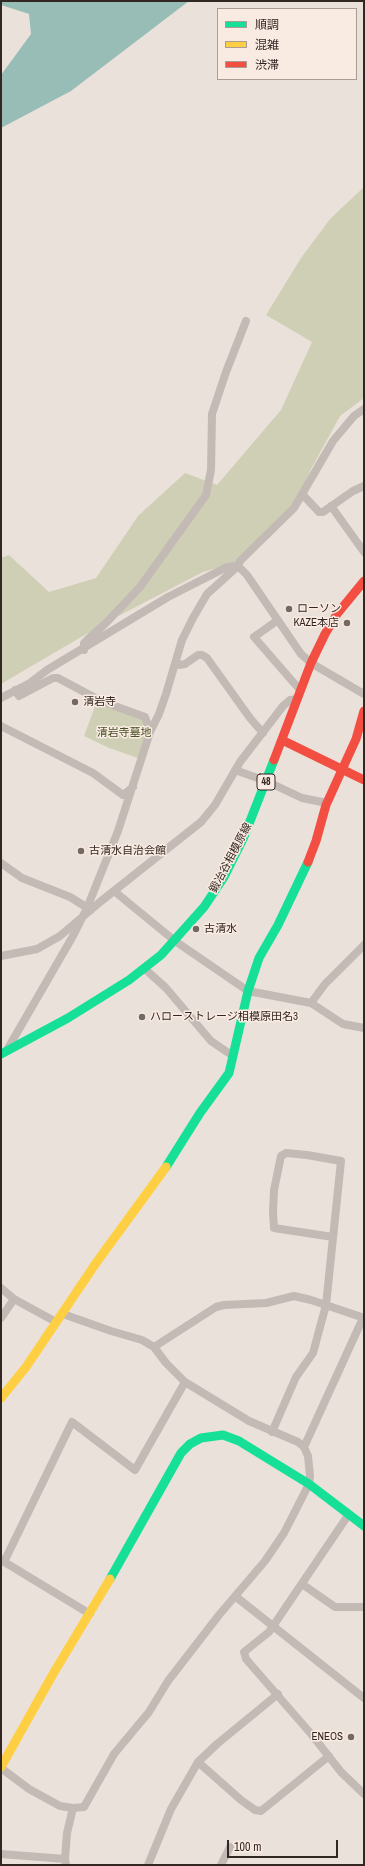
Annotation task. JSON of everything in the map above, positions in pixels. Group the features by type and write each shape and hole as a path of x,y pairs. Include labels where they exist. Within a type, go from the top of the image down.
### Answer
{"street":[{"path":"84,650 84,643 105,624 140,587 206,495 211,470 212,414 226,372 246,321"},
{"path":"89,909 133,787 150,732 159,714 182,640 208,594 238,566 240,561 294,508 303,495 333,441 346,425 364,409"},
{"path":"303,495 319,512 323,512 353,490 364,486"},
{"path":"331,506 364,552"},
{"path":"1,698 84,650 168,597 227,567 238,566"},
{"path":"238,566 247,575 301,654 311,664 364,694"},
{"name":"鍛冶谷相模原線","path":"4,1052 111,992 145,968 175,941 204,907 224,877 246,833 311,664 337,614 364,581"},
{"path":"278,620 254,638 300,690"},
{"path":"176,663 179,665 185,664 198,655 202,655 207,658 250,718 263,733"},
{"path":"15,690 19,696 53,678 58,678 101,701 145,717 150,732"},
{"path":"4,1052 81,919 89,909 201,822 215,805 235,770 283,706 290,700 297,699"},
{"path":"1,1398 26,1367 96,1263 168,1164 200,1113 229,1073 248,991 259,958 278,925 303,874 316,842 327,803 356,739 364,711"},
{"path":"1,726 93,773 123,795 133,787"},
{"path":"282,740 364,780"},
{"path":"235,770 266,781 302,798 327,803"},
{"path":"1,863 22,878 70,897 89,909"},
{"path":"114,890 175,941 248,991 311,1003 343,1024 364,1028"},
{"path":"1,956 25,953 45,946 81,919"},
{"path":"311,1003 324,984 364,945"},
{"path":"145,968 166,988 211,1041 233,1056"},
{"path":"272,1432 296,1377 313,1353 326,1305 341,1161 286,1153 281,1156 274,1190 274,1228 332,1237"},
{"path":"1,1288 14,1299 56,1322"},
{"path":"154,1347 216,1307 266,1303 294,1296 363,1318 304,1447 310,1476 309,1484 284,1533 265,1560 168,1680 149,1712 114,1754 84,1807 73,1808 60,1806 29,1789 1,1768 53,1674 90,1614 181,1454 190,1444 201,1438 223,1435 239,1441 309,1484 364,1526"},
{"path":"1,1318 14,1299"},
{"path":"63,1314 142,1340 154,1347 166,1363 186,1382 250,1421 272,1432 298,1442 304,1447"},
{"path":"90,1614 2,1561 72,1422 135,1470 186,1382"},
{"path":"349,1514 269,1632 244,1652 246,1659 278,1694 358,1790 364,1794"},
{"path":"302,1584 335,1607 364,1607"},
{"path":"235,1596 364,1698"},
{"path":"148,1865 171,1809 198,1762 217,1744 278,1694"},
{"path":"198,1762 241,1800 255,1810 261,1811 329,1756"},
{"path":"1,1854 66,1862 67,1833 73,1808"},
{"path":"221,1865 230,1846"}],"green space":[{"path":"364,187 364,398 340,416 310,471 300,496 236,563 203,572 105,623 1,684 1,558 9,555 49,592 96,578 138,516 185,473 217,485 281,410 312,342 266,315 301,258 330,219"},
{"name":"清岩寺墓地","path":"97,701 141,718 145,724 146,735 138,758 109,748 84,736"}],"water":[{"path":"1,1 189,1 71,91 1,128 1,75 31,34 29,14 1,5"}],"traffic: fast":[{"path":"1,1054 68,1018 129,980 161,955 204,907 224,877 243,839 274,760"},
{"path":"166,1167 200,1113 229,1073 248,991 259,958 278,925 308,862"},
{"path":"110,1579 181,1453 190,1444 201,1438 223,1435 239,1441 309,1484 364,1526"}],"traffic: slow":[{"path":"1,1398 26,1367 96,1263 166,1167"},
{"path":"1,1767 53,1674 110,1579"}],"traffic: jam":[{"path":"274,760 311,663 325,634 337,614 364,581"},
{"path":"308,862 316,841 326,805 356,739 364,711"},
{"path":"282,740 364,780"}],"place":[{"name":"ローソン","path":"289,609"},
{"name":"KAZE本店","path":"347,623"},
{"name":"清岩寺","path":"75,702"},
{"name":"古清水自治会館","path":"81,851"},
{"name":"古清水","path":"196,929"},
{"name":"ハローストレージ相模原田名3","path":"142,1017"},
{"name":"ENEOS","path":"351,1737"}]}
